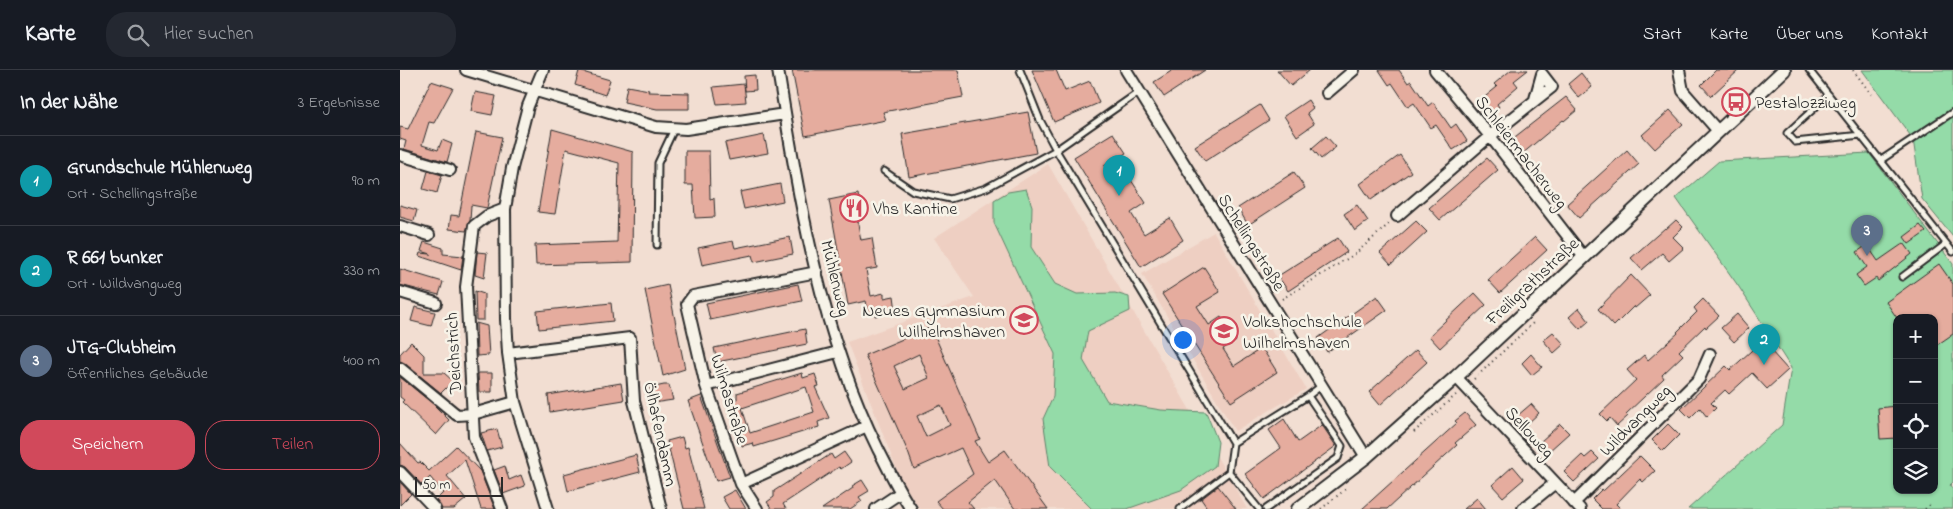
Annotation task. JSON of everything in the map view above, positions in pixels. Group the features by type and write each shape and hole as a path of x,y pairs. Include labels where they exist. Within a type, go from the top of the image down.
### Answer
{"street":[{"path":"466,70 656,128 686,129 785,114"},
{"path":"543,70 534,90 512,168 505,209 508,353 515,402 548,509"},
{"name":"Mühlenweg","path":"778,70 817,272 838,352 867,426 900,493 911,509"},
{"name":"Schellingstraße","path":"1126,70 1366,457"},
{"path":"1327,93 1354,70"},
{"name":"Schleiermacherweg","path":"1435,70 1490,136 1583,256"},
{"path":"1679,70 1683,91 1718,131"},
{"name":"Freiligrathstraße","path":"1298,509 1366,457 1456,377 1583,256 1784,70"},
{"path":"1397,216 1535,99"},
{"path":"400,155 450,170"},
{"name":"Deichstrich","path":"502,509 474,437 466,287 474,226 487,216 505,209"},
{"path":"400,226 429,235"},
{"name":"Wilmastraße","path":"757,509 741,484 706,386 687,304 693,296 817,272"},
{"path":"400,292 436,303"},
{"name":"Ölhafendamm","path":"508,353 630,338 634,401 661,509"},
{"path":"706,386 838,352"},
{"name":"Wildvangweg","path":"1577,506 1699,379 1710,354"},
{"path":"400,368 457,415 473,414 515,402"},
{"name":"Selloweg","path":"1456,377 1577,506"},
{"path":"741,484 867,426"},
{"path":"400,472 436,509"},
{"path":"1523,509 1555,483"},
{"path":"876,509 900,493"}],"lane":[{"path":"1020,70 1040,120 1056,150 1233,443 1229,472 1180,509"},
{"path":"1809,70 1953,252"},
{"path":"884,171 913,191 950,199 986,188 1056,150 1139,92"},
{"path":"1829,95 1787,133 1795,142 1861,134"},
{"path":"1881,160 1953,112"},
{"path":"657,245 658,163 674,128"},
{"path":"1902,277 1946,244"},
{"path":"1233,443 1321,386"},
{"path":"1266,509 1338,458 1342,446 1308,396"},
{"path":"1229,472 1259,509"}],"path":[{"path":"1853,70 1872,95"},
{"path":"1272,306 1355,254 1397,216"},
{"path":"1925,509 1931,504"}],"shaded area":[{"name":"Neues Gymnasium Wilhelmshaven","path":"1048,164 1247,509 920,509 902,483 847,342 974,297 934,238"},
{"name":"Volkshochschule Wilhelmshaven","path":"1214,232 1306,389 1235,431 1142,274"}],"green space":[{"path":"1862,70 1953,70 1953,237 1922,199 1913,139"},
{"path":"1869,153 1953,264 1953,482 1950,485 1953,490 1953,509 1688,509 1782,425 1791,368 1739,287 1676,198 1719,161"},
{"path":"1026,189 1032,206 1031,247 1055,284 1077,294 1115,293 1129,297 1130,311 1088,331 1083,360 1107,401 1161,410 1206,412 1218,442 1215,466 1181,490 1127,509 1092,509 1050,467 1043,419 1053,397 1055,354 994,223 994,200 1008,192"}],"building":[{"path":"792,70 958,70 963,97 883,112 886,120 805,136"},
{"path":"1032,70 1056,70 1065,91 1090,81 1099,103 1054,122"},
{"path":"1173,70 1205,70 1164,97 1154,82"},
{"path":"1277,70 1310,70 1291,86"},
{"path":"1379,70 1399,70 1408,83 1411,81 1428,106 1433,102 1451,128 1456,124 1467,141 1453,150 1436,125 1431,128 1414,103 1408,107 1392,83 1389,85"},
{"path":"1511,70 1528,70 1514,81 1518,86 1497,104 1499,107 1486,118 1475,105 1497,87 1494,84"},
{"path":"1716,70 1739,70 1711,96 1701,85"},
{"path":"579,71 610,80 605,95 575,85"},
{"path":"1581,73 1592,87 1579,98 1568,84"},
{"path":"755,75 756,90 745,91 744,76"},
{"path":"431,81 453,88 434,123 429,122 422,145 438,150 442,140 452,144 447,162 404,149 406,141 400,139 400,127 408,129"},
{"path":"744,84 746,102 717,104 713,87"},
{"path":"627,86 649,90 648,92 689,93 689,109 657,109 624,102"},
{"path":"475,92 496,96 492,115 471,111"},
{"path":"1566,97 1577,110 1522,154 1511,140"},
{"path":"1308,100 1313,108 1307,113 1314,124 1297,136 1284,116"},
{"path":"1260,105 1269,120 1205,161 1195,146"},
{"path":"1670,110 1683,124 1655,149 1642,135"},
{"path":"1028,112 1036,153 909,177 902,134"},
{"path":"552,129 633,152 632,262 536,265 535,245 617,242 619,163 566,149 555,214 538,212"},
{"path":"476,132 502,137 487,208 471,205 470,221 466,231 449,229 451,215 459,216"},
{"path":"1113,133 1126,153 1104,166 1118,188 1131,180 1146,203 1131,213 1144,234 1170,218 1183,240 1141,267 1074,157"},
{"path":"764,135 768,153 729,160 725,143"},
{"path":"1326,136 1336,147 1321,159 1312,148"},
{"path":"1627,150 1639,164 1579,218 1567,204"},
{"path":"685,151 709,151 710,199 714,198 715,217 695,218 693,185 685,185"},
{"path":"1400,155 1411,172 1371,200 1360,184"},
{"path":"1487,158 1498,170 1440,220 1429,208"},
{"path":"428,171 442,175 437,193 423,189"},
{"path":"1294,172 1305,188 1248,225 1238,208"},
{"path":"780,184 783,201 744,209 740,192"},
{"path":"858,194 862,219 857,219 861,240 872,238 877,268 866,270 871,296 884,293 884,298 894,296 896,311 875,316 875,313 869,314 866,301 848,305 829,200"},
{"path":"400,205 417,210 414,221 400,217"},
{"path":"1357,205 1368,221 1355,231 1344,214"},
{"path":"1676,220 1683,227 1673,237 1684,248 1669,261 1662,253 1642,270 1631,258"},
{"path":"1416,221 1427,232 1391,265 1380,253"},
{"path":"1920,225 1926,232 1909,244 1904,237"},
{"path":"790,237 793,254 754,262 752,255 702,265 698,248 733,241 735,248"},
{"path":"1535,237 1547,250 1500,293 1488,280"},
{"path":"1338,238 1347,252 1288,291 1278,276"},
{"path":"424,242 443,248 443,254 463,256 461,270 419,256 420,253 431,254 421,251"},
{"path":"1904,243 1912,254 1878,281 1876,278 1864,286 1856,275 1867,267 1857,252 1867,245 1878,261"},
{"path":"477,252 487,253 484,278 475,275"},
{"path":"1939,264 1953,284 1953,334 1938,344 1938,314 1894,314 1886,302"},
{"path":"1204,267 1220,292 1197,306 1209,325 1221,317 1236,341 1223,349 1234,366 1262,348 1277,372 1231,402 1162,294"},
{"path":"400,269 443,282 439,295 400,285"},
{"path":"1631,275 1650,295 1635,308 1634,306 1614,326 1598,309"},
{"path":"798,284 802,301 710,320 706,303"},
{"path":"668,285 685,369 663,376 645,290"},
{"path":"475,291 484,294 484,320 476,320"},
{"path":"1475,293 1486,305 1440,348 1429,336"},
{"path":"1377,296 1387,310 1327,352 1318,338"},
{"path":"1703,299 1719,316 1706,328 1705,326 1679,351 1683,355 1662,375 1664,378 1626,414 1628,416 1617,426 1610,418 1607,421 1600,414 1636,380 1627,370 1644,355 1648,360 1678,333 1697,312 1694,308"},
{"path":"611,303 613,321 539,329 537,311"},
{"path":"415,307 435,312 431,326 411,321"},
{"path":"1579,308 1589,321 1580,329 1569,317"},
{"path":"1737,314 1749,328 1734,342 1721,328"},
{"path":"476,323 487,326 489,355 477,356"},
{"name":"Neues Gymnasium Wilhelmshaven","path":"931,327 980,439 975,441 988,462 1005,450 1048,509 1015,509 995,480 968,502 974,509 943,509 936,501 973,474 961,448 914,469 865,355","holes":["919,354 929,378 905,389 894,366","941,405 950,425 926,437 917,416"]},
{"path":"805,329 807,344 717,362 714,348"},
{"path":"1553,332 1564,344 1554,353 1543,340"},
{"path":"1762,341 1788,370 1767,389 1752,373 1729,394 1725,390 1711,403 1716,408 1707,417 1700,408 1690,418 1681,409 1726,366 1730,370"},
{"path":"411,342 424,355 424,373 444,373 453,381 441,393 400,361 400,354"},
{"path":"1416,350 1427,362 1380,405 1369,392"},
{"path":"1531,354 1542,367 1532,375 1522,363"},
{"path":"478,373 492,373 492,392 479,392"},
{"path":"802,373 803,378 815,374 819,386 815,387 829,418 818,422 819,427 754,447 753,443 742,446 728,402 737,399 737,393","holes":["806,387 814,412 750,433 742,408"]},
{"path":"400,377 449,420 436,435 402,402 404,400 400,397"},
{"path":"621,383 624,400 550,412 548,395"},
{"path":"669,385 673,400 653,403 650,388"},
{"path":"701,396 730,477 716,481 688,401"},
{"path":"1531,404 1539,413 1526,425 1517,416"},
{"path":"1893,406 1893,438 1880,439 1878,408"},
{"path":"1465,413 1476,425 1455,443 1457,445 1387,509 1362,509 1457,423 1455,421"},
{"path":"1284,419 1298,442 1322,425 1336,446 1264,499 1245,474 1281,448 1269,430"},
{"path":"1560,424 1569,433 1549,451 1541,441"},
{"path":"1668,424 1679,435 1663,451 1652,440"},
{"path":"497,429 502,447 487,451 481,433"},
{"path":"682,437 685,448 688,447 704,509 684,509 667,441"},
{"path":"400,443 418,463 420,462 429,471 456,446 480,471 495,509 481,509 465,460 447,476 466,499 454,509 442,509 436,500 443,493 430,477 422,485 405,467 400,465"},
{"path":"844,452 851,462 841,469 839,467 783,504 786,509 772,509 767,502 774,497 774,491 831,454 834,459"},
{"path":"1592,452 1599,459 1574,482 1564,472 1582,455 1585,458"},
{"path":"636,455 640,472 568,491 564,474"},
{"path":"1640,456 1655,471 1643,482 1640,479 1616,504 1621,509 1602,509 1592,499"},
{"path":"505,466 509,480 521,475 525,486 503,494 494,470"},
{"path":"1513,466 1524,479 1503,497 1492,485"},
{"path":"862,480 869,491 859,497 862,501 850,509 822,509 853,488 852,486"},
{"path":"400,482 411,494 400,505"},
{"path":"1218,486 1236,509 1208,509 1201,499"},
{"path":"735,490 746,509 729,509 722,497"},
{"path":"1477,498 1486,509 1464,509"}],"place":[{"name":"Pestalozziweg","path":"1736,102"},
{"name":"Grundschule Mühlenweg","path":"1119,196"},
{"name":"Vhs Kantine","path":"854,208"},
{"name":"JTG-Clubheim","path":"1867,256"},
{"name":"Neues Gymnasium Wilhelmshaven","path":"1024,320"},
{"name":"Volkshochschule Wilhelmshaven","path":"1224,331"},
{"name":"R 661 bunker","path":"1764,365"}]}
